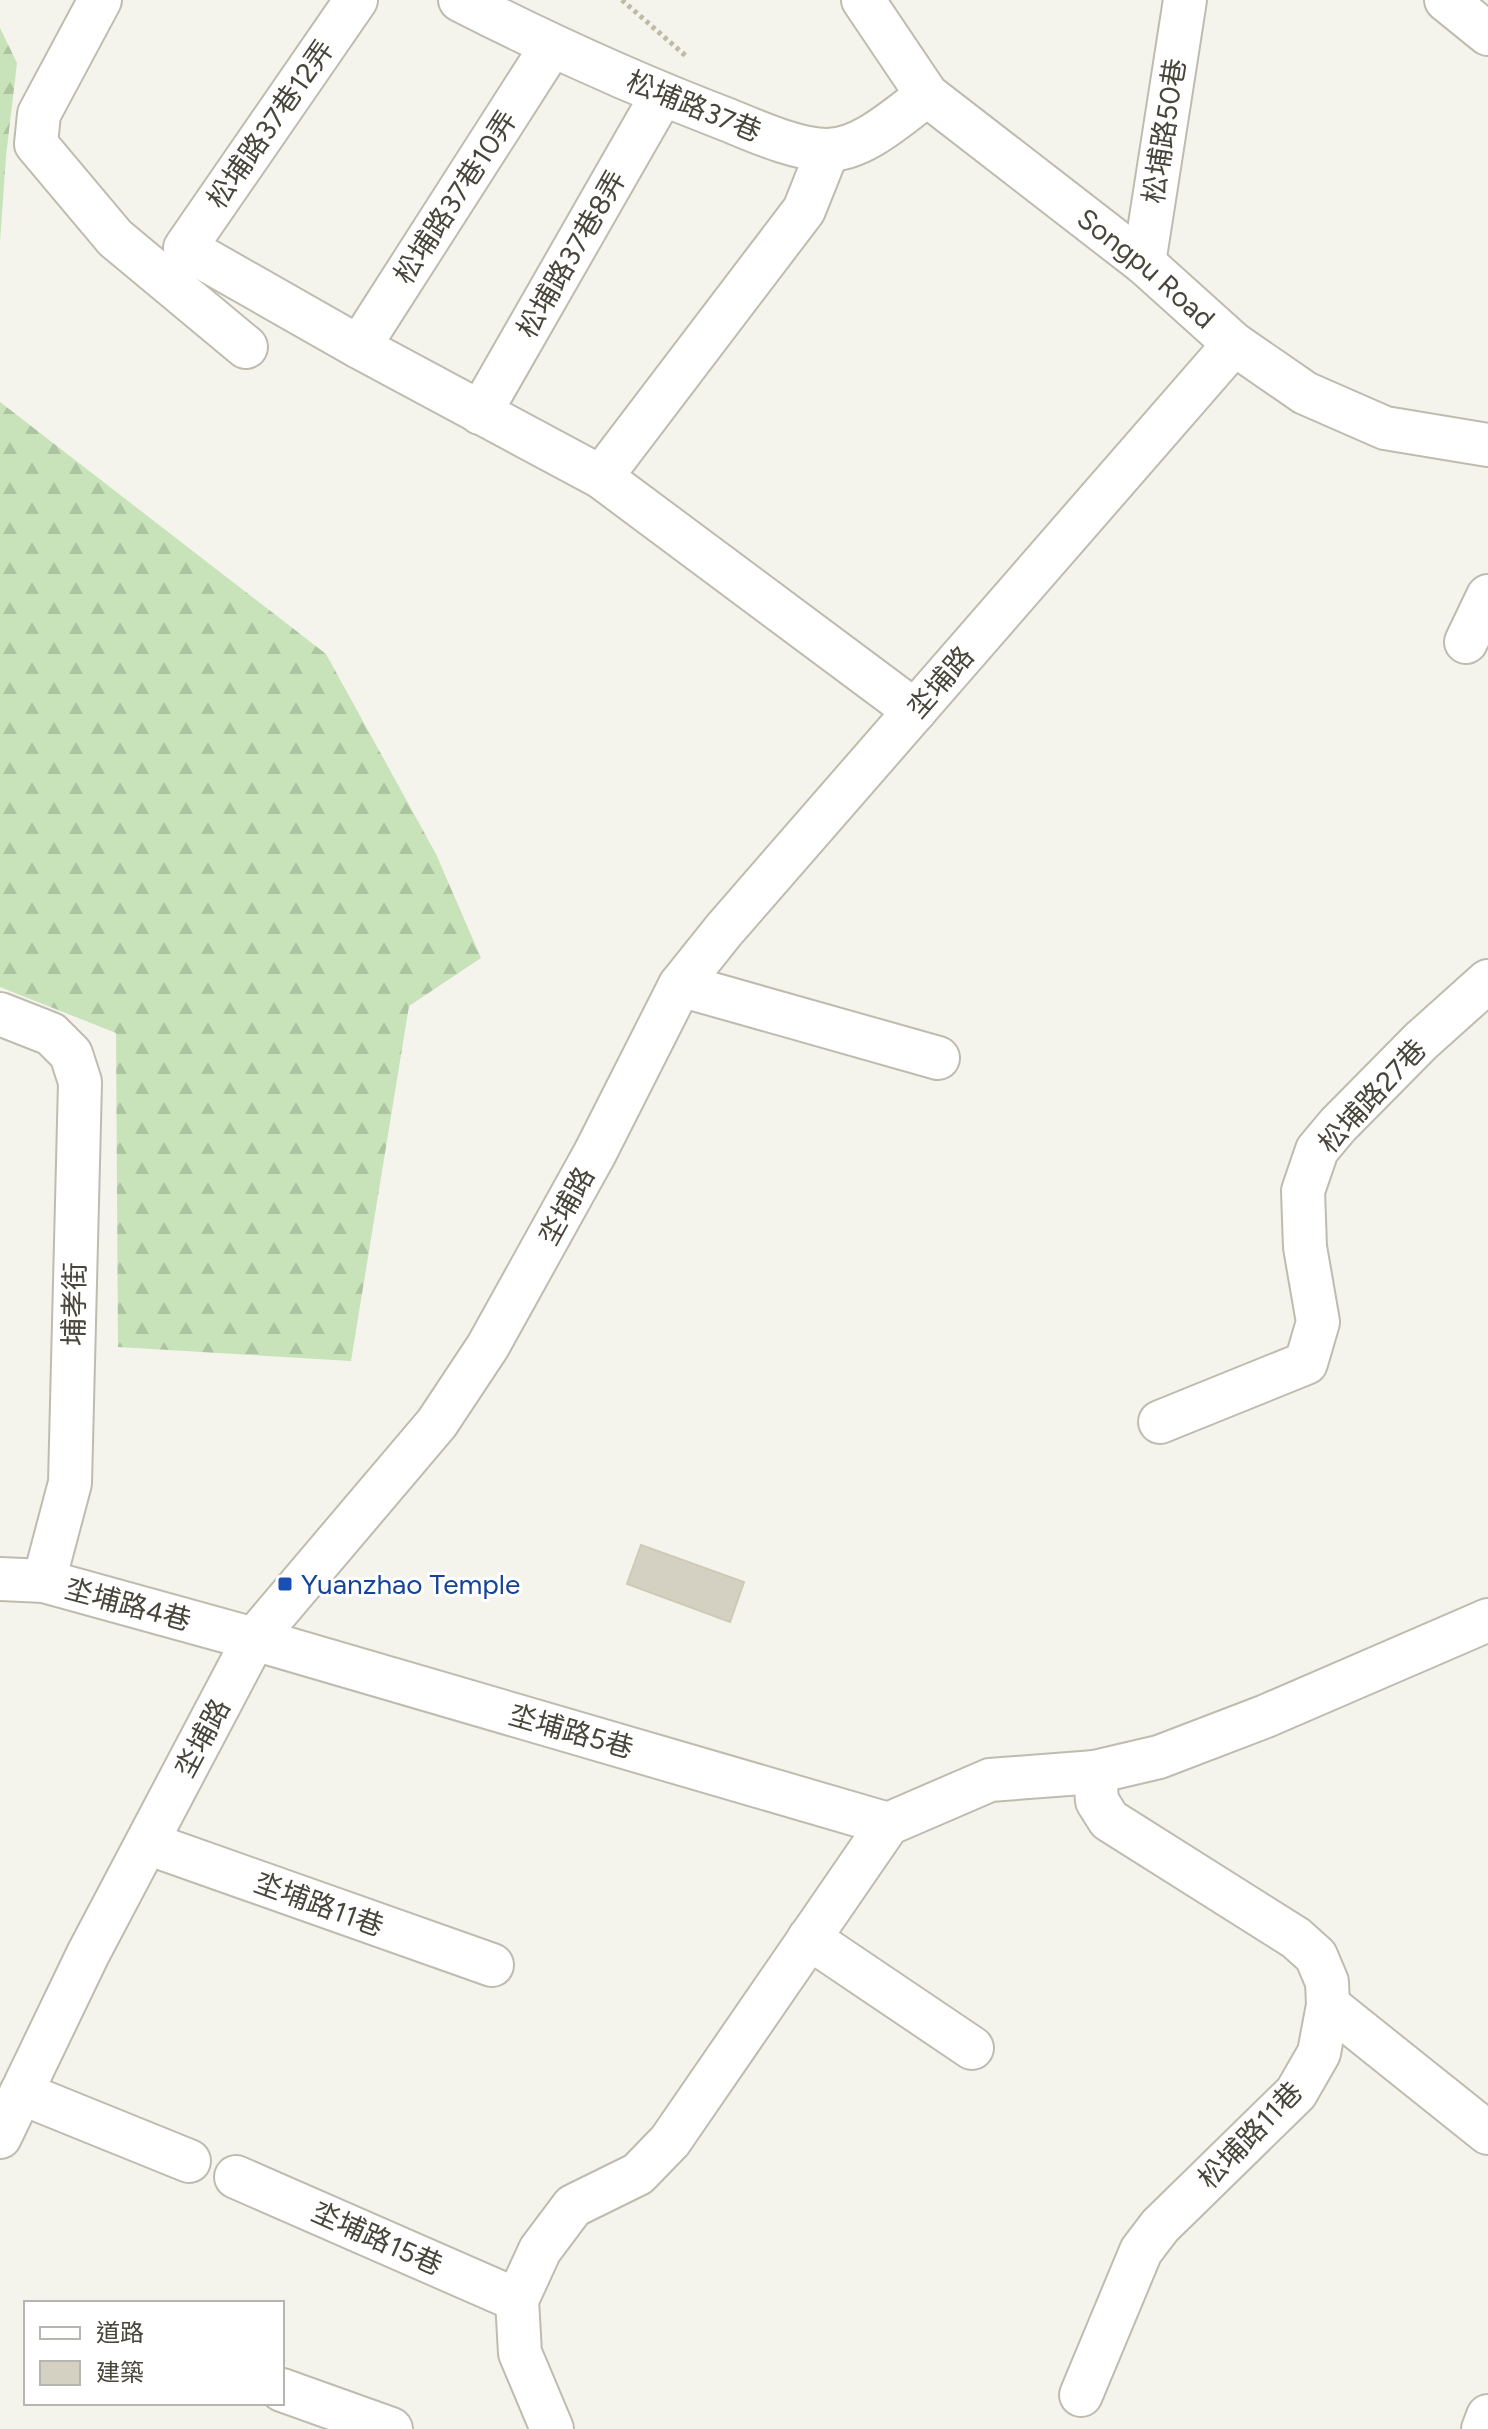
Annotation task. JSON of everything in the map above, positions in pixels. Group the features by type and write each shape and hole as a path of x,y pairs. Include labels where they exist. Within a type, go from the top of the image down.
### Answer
{"street":[{"path":"100,0 39,114 36,144 115,238 246,347"},
{"name":"松埔路37巷12弄","path":"356,0 185,248 359,347"},
{"name":"松埔路37巷","path":"460,0 551,47 662,95 780,140 828,150 869,138 927,95"},
{"name":"Songpu Road","path":"863,0 927,95 1144,263 1234,344 1305,393 1385,428 1488,445"},
{"name":"松埔路50巷","path":"1144,263 1185,0"},
{"path":"1446,0 1488,34"},
{"name":"松埔路37巷10弄","path":"359,347 551,47"},
{"name":"松埔路37巷8弄","path":"480,413 662,95"},
{"path":"601,477 804,210 828,150"},
{"name":"坔埔路","path":"0,2137 88,1954 254,1639 437,1423 479,1359 595,1153 680,985 724,930 1234,344"},
{"path":"359,347 601,477 915,711"},
{"path":"1466,642 1488,596"},
{"name":"松埔路27巷","path":"1160,1422 1306,1363 1318,1322 1305,1247 1303,1191 1317,1150 1421,1041 1488,981"},
{"path":"680,985 938,1058"},
{"name":"埔孝街","path":"0,1014 51,1034 71,1054 80,1082 70,1483 44,1581"},
{"name":"坔埔路4巷","path":"0,1579 44,1581 254,1639"},
{"path":"552,2429 520,2353 517,2300 540,2250 573,2206 638,2174 670,2141 888,1824 990,1780 1095,1772 1159,1757 1488,1620"},
{"name":"坔埔路5巷","path":"254,1639 888,1824"},
{"name":"松埔路11巷","path":"1081,2395 1141,2251 1160,2226 1296,2093 1319,2053 1328,2005 1327,1982 1316,1956 1296,1938 1109,1820 1097,1801 1095,1772"},
{"name":"坔埔路11巷","path":"147,1843 492,1965"},
{"path":"809,1938 972,2048"},
{"path":"1328,2005 1488,2133"},
{"path":"21,2093 189,2161"},
{"name":"坔埔路15巷","path":"236,2177 517,2300"},
{"path":"284,2391 391,2429"},
{"path":"1483,2429 1488,2416"}],"green space":[{"path":"0,28 17,63 0,242"},
{"path":"0,402 326,654 436,854 481,958 409,1006 351,1361 118,1347 116,1033 0,987"}],"building":[{"path":"641,1545 744,1582 730,1622 627,1584"}],"place":[{"name":"Yuanzhao Temple","path":"285,1584"}]}
